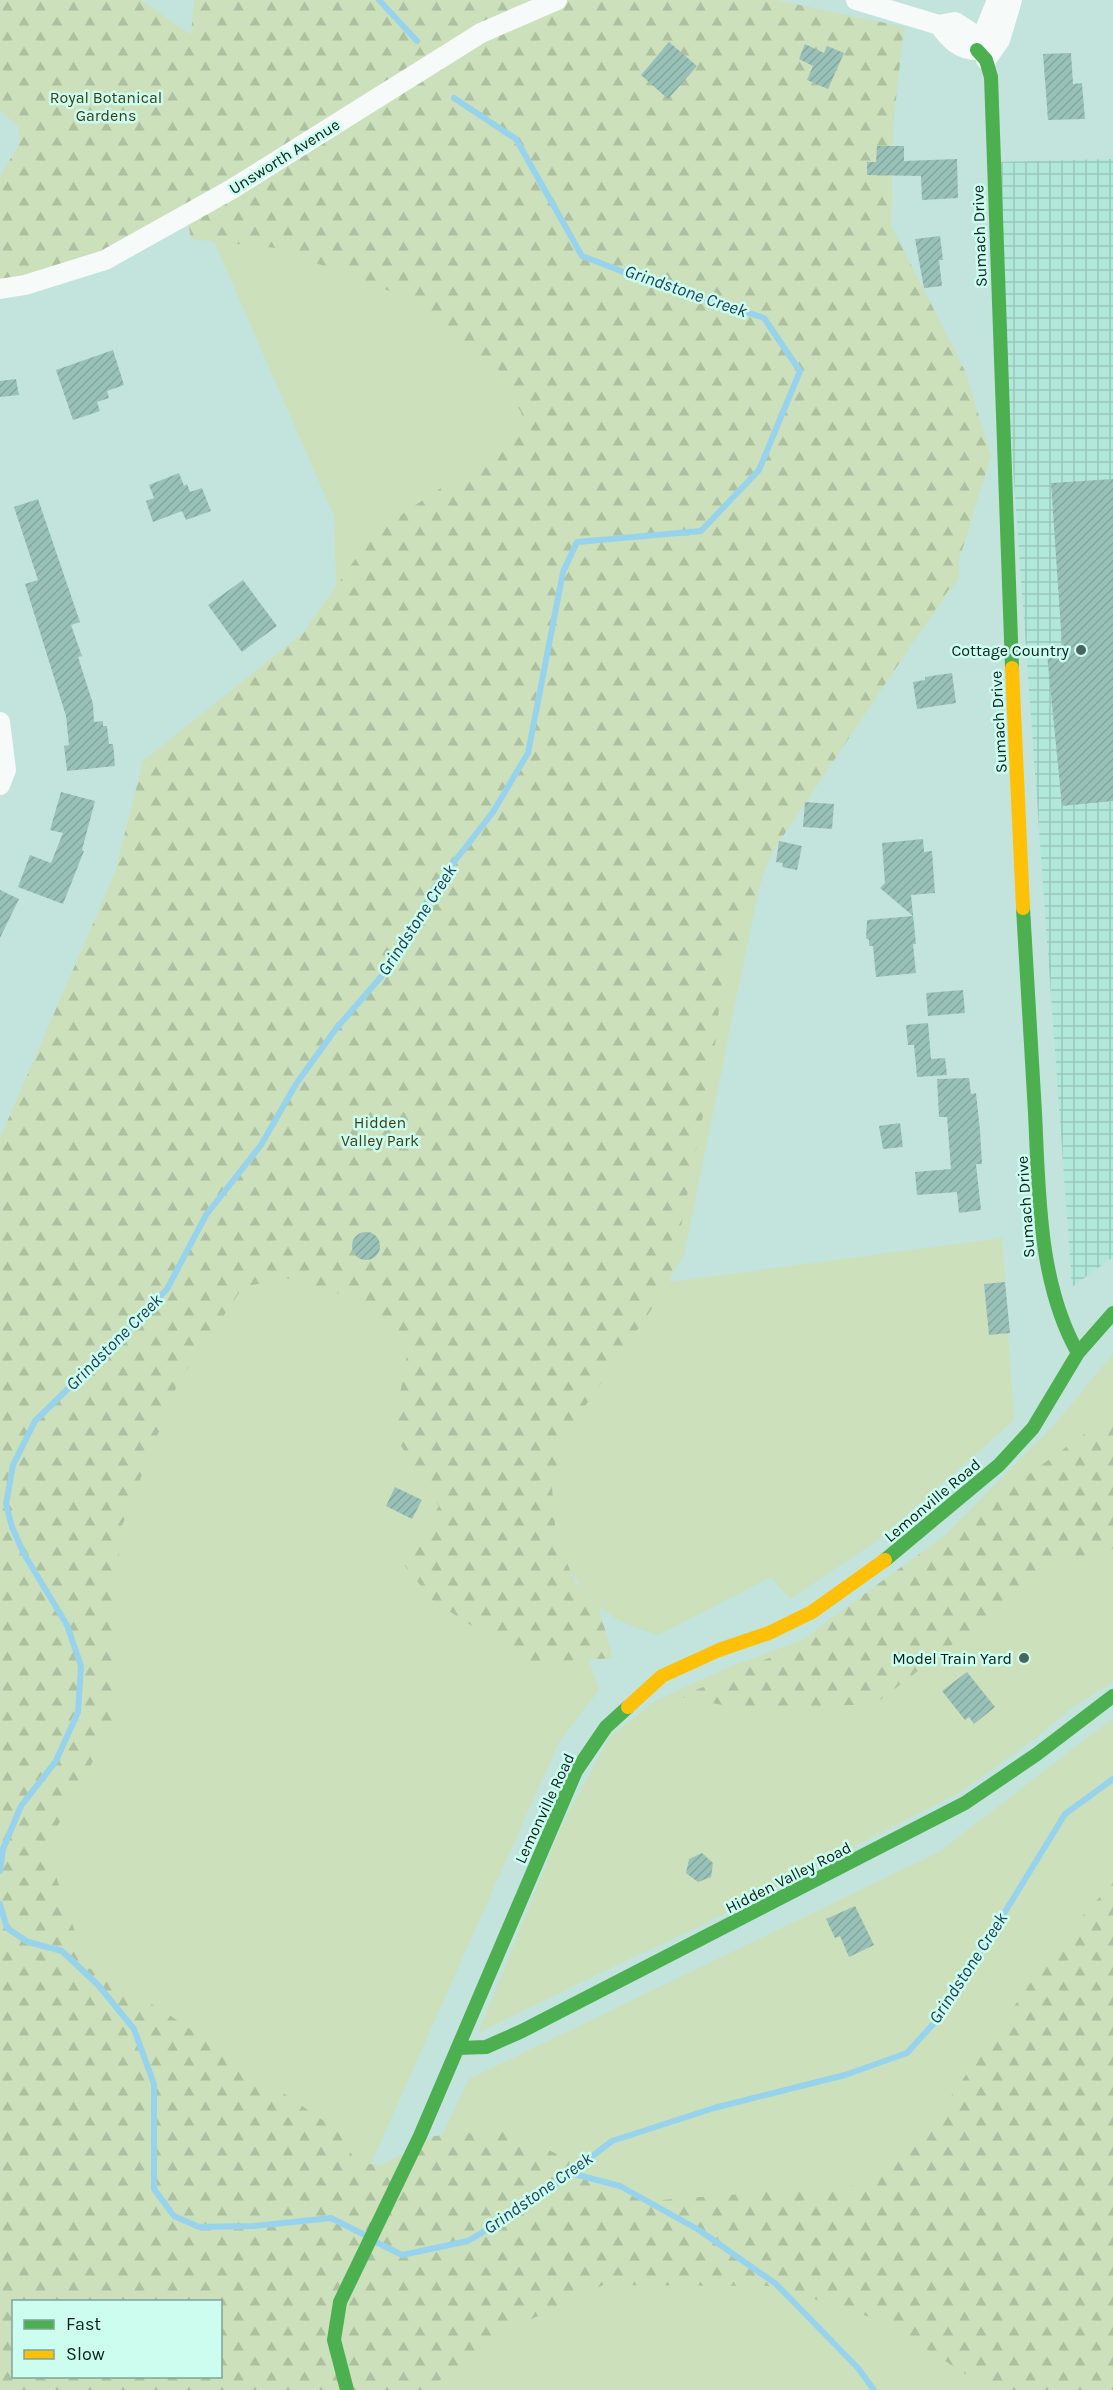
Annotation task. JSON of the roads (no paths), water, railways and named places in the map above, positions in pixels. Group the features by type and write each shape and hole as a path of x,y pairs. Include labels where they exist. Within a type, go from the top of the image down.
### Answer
{"street":[{"name":"Unsworth Avenue","path":"0,289 26,285 105,260 232,189 481,33 557,0"},
{"path":"856,0 939,25 955,22 975,35 981,55"},
{"path":"981,55 997,0"},
{"path":"981,55 1000,40 1012,0"},
{"name":"Sumach Drive","path":"981,55 991,77 1001,420 1024,919 1038,1164 1047,1276 1068,1338 1078,1353"},
{"path":"0,722 6,770 0,785"},
{"name":"Lemonville Road","path":"347,2390 334,2340 340,2302 351,2274 420,2136 576,1771 606,1727 662,1676 719,1650 769,1633 812,1612 877,1567 999,1465 1033,1428 1078,1353 1113,1313"},
{"name":"Hidden Valley Road","path":"458,2048 486,2047 522,2031 965,1803 1037,1754 1113,1696"}],"waterway":[{"name":"Grindstone Creek","path":"379,0 417,41"},
{"name":"Grindstone Creek","path":"0,1871 3,1849 21,1806 56,1761 78,1712 81,1666 67,1625 24,1554 12,1527 6,1504 13,1465 35,1421 167,1289 206,1215 261,1145 296,1084 335,1030 392,964 436,885 493,812 528,753 563,572 577,542 701,531 759,470 800,371 764,318 634,276 582,256 516,139 454,98"},
{"name":"Grindstone Creek","path":"376,2242 402,2255 468,2241 528,2205 612,2141 714,2108 845,2075 907,2053 943,2013 1065,1814 1113,1779"},
{"name":"Grindstone Creek","path":"0,1904 7,1928 28,1942 62,1951 99,1986 134,2029 154,2084 154,2189 174,2216 199,2227 253,2226 331,2218 365,2235"},
{"path":"570,2173 620,2186 699,2230 776,2284 858,2368 874,2390"}],"place":[{"name":"Cottage Country","path":"1081,650"},
{"name":"Model Train Yard","path":"1024,1658"}],"park label":[{"name":"Royal Botanical Gardens","path":"106,106"},
{"name":"Hidden Valley Park","path":"380,1131"}]}
